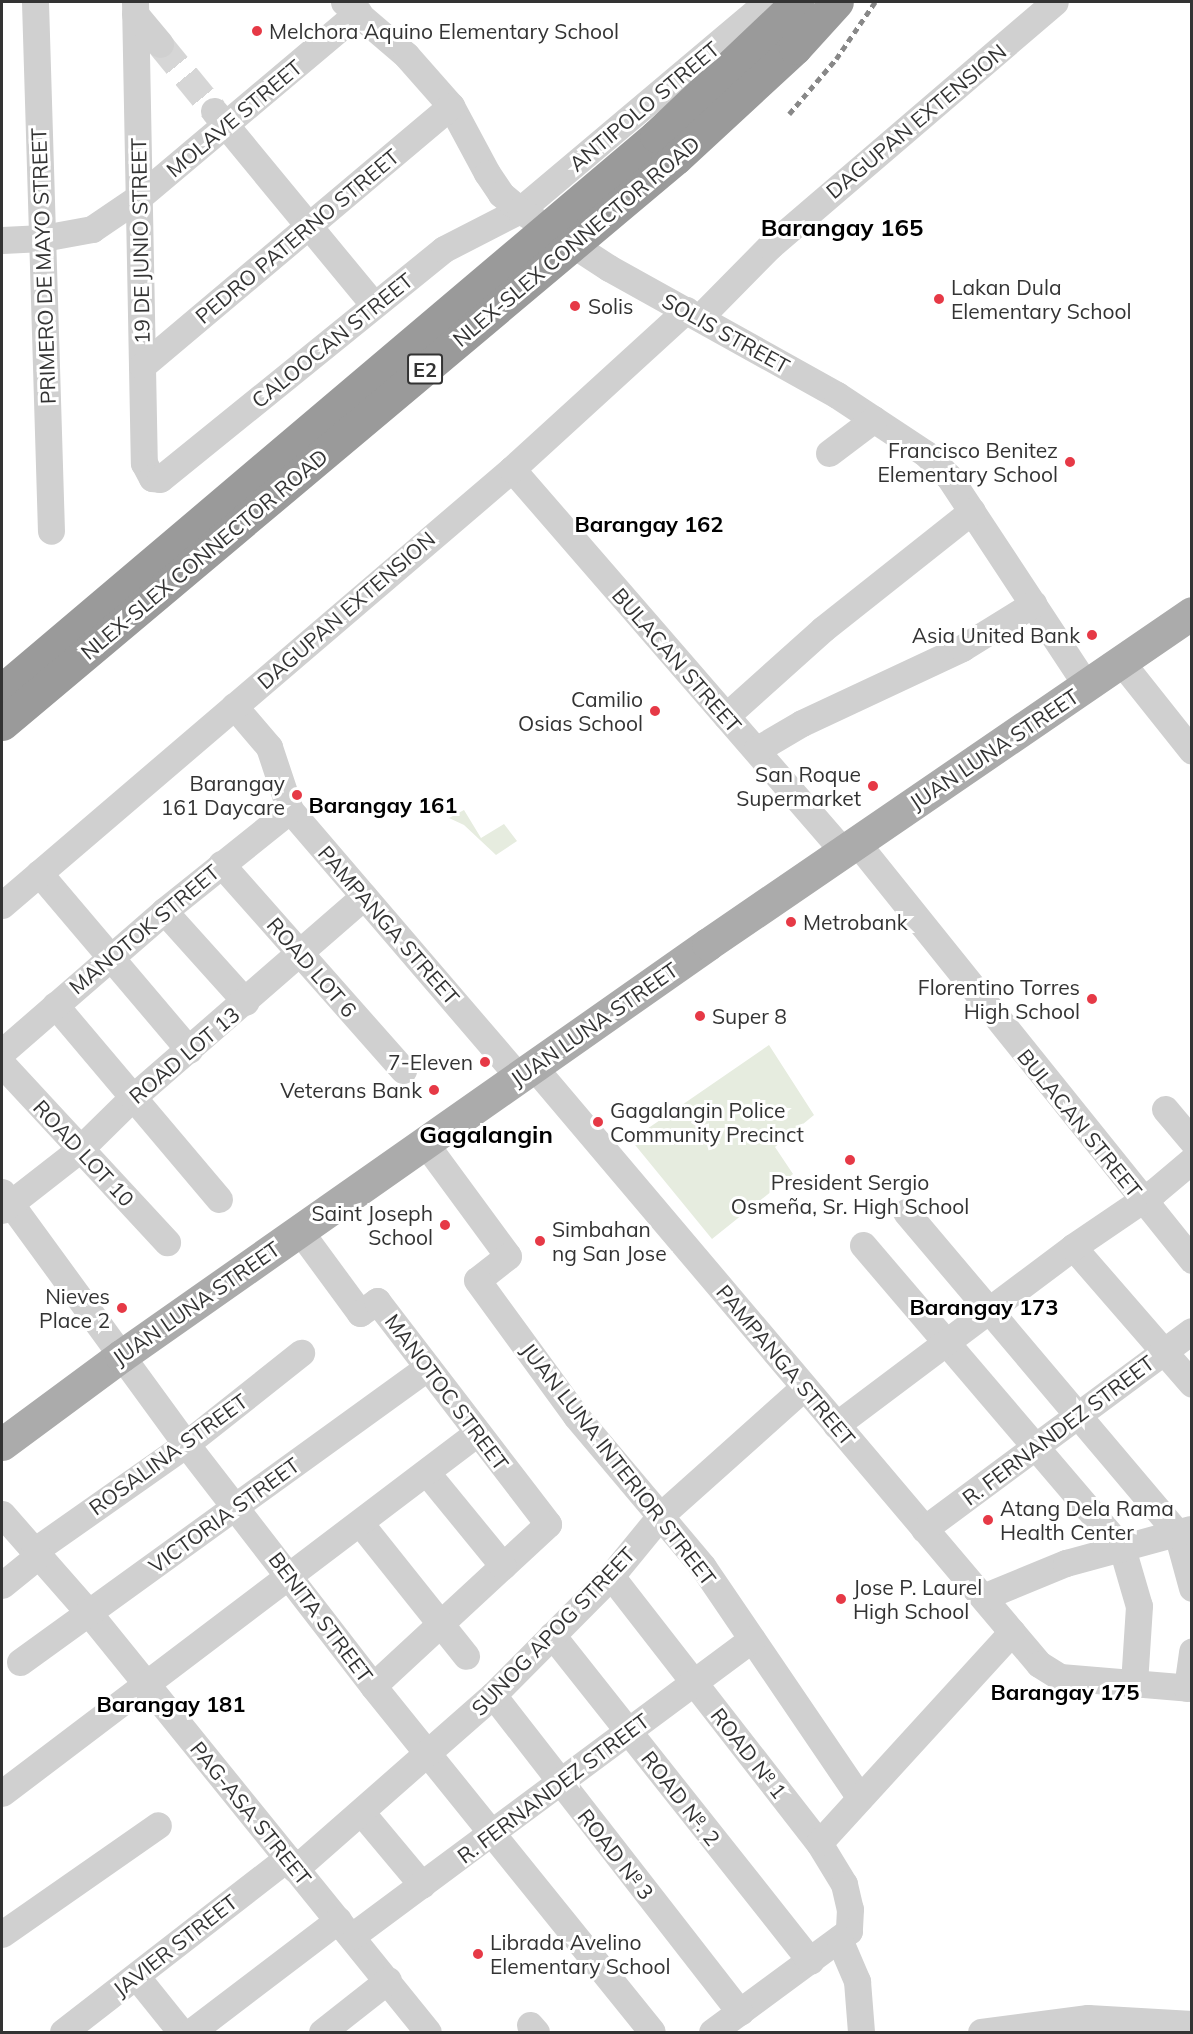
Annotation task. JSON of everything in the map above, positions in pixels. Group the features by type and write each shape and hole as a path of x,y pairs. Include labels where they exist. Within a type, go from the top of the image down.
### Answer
{"highway":[{"name":"NLEX-SLEX CONNECTOR ROAD","path":"2,690 656,136 797,2"},
{"name":"NLEX-SLEX CONNECTOR ROAD","path":"2,724 676,158 795,48 837,2"}],"main road":[{"name":"JUAN LUNA STREET","path":"2,1444 121,1356 299,1230 850,847 1086,685 1122,663 1191,613"}],"street":[{"name":"PRIMERO DE MAYO STREET","path":"35,2 51,531"},
{"name":"ANTIPOLO STREET","path":"520,210 767,2"},
{"name":"DAGUPAN EXTENSION","path":"2,905 1054,2"},
{"name":"MOLAVE STREET","path":"2,240 43,238 92,229 139,197 219,118 351,7"},
{"name":"SOLIS STREET","path":"351,7 406,55 451,106 492,180 520,210 609,268 693,313 874,419 926,454 950,477 1086,685"},
{"path":"135,8 160,44"},
{"name":"19 DE JUNIO STREET","path":"135,8 144,463 152,478"},
{"name":"PEDRO PATERNO STREET","path":"142,366 451,106"},
{"path":"219,118 374,304"},
{"name":"CALOOCAN STREET","path":"152,478 168,476 374,304 444,249 520,210"},
{"path":"829,453 874,419"},
{"name":"BULACAN STREET","path":"512,469 756,750 850,847 1191,1260"},
{"path":"726,716 823,629 972,511"},
{"path":"756,750 802,723 962,648 1033,604"},
{"path":"1122,663 1191,751"},
{"name":"PAMPANGA STREET","path":"234,706 269,747 290,810 364,896 526,1072 804,1387 1039,1664 1060,1677 1134,1683"},
{"name":"MANOTOK STREET","path":"2,1052 164,911 290,810"},
{"name":"ROAD LOT 6","path":"221,864 403,1070"},
{"path":"39,873 112,956 189,1050"},
{"name":"ROAD LOT 13","path":"4,1202 80,1149 133,1096 246,1002 364,896"},
{"path":"164,911 246,1002"},
{"path":"56,1005 219,1198"},
{"name":"ROAD LOT 10","path":"2,1064 167,1242"},
{"path":"1165,1109 1191,1141"},
{"name":"JUAN LUNA INTERIOR STREET","path":"424,1143 508,1256 477,1280 576,1416 703,1567 860,1798"},
{"path":"836,1425 1191,1160"},
{"name":"BENITA STREET","path":"4,1202 186,1444 290,1575 373,1686 494,1832 652,2032"},
{"path":"906,1212 1079,1415 1184,1531 1191,1588"},
{"name":"MANOTOC STREET","path":"299,1230 360,1313 377,1301 548,1524 503,1566"},
{"path":"863,1245 1122,1548 1139,1606 1134,1683 1189,1688 1191,1651"},
{"path":"1073,1247 1191,1384"},
{"name":"R. FERNANDEZ STREET","path":"924,1529 1191,1331"},
{"name":"ROSALINA STREET","path":"2,1585 36,1554 186,1444 301,1353"},
{"name":"VICTORIA STREET","path":"20,1662 428,1367"},
{"name":"SUNOG APOG STREET","path":"291,1863 361,1812 429,1755 493,1695 611,1576 661,1515 804,1387"},
{"path":"2,1793 148,1686 477,1433"},
{"path":"373,1686 503,1566 426,1473"},
{"name":"PAG-ASA STREET","path":"2,1514 88,1612 428,2032"},
{"path":"360,1523 466,1656"},
{"path":"983,1597 1066,1563 1184,1531"},
{"name":"ROAD № 1","path":"611,1576 819,1843 844,1884 852,1920 849,1931 839,1939"},
{"path":"819,1843 1012,1632"},
{"name":"ROAD №. 2","path":"552,1635 810,1962"},
{"name":"R. FERNANDEZ STREET","path":"191,2032 345,1928 422,1885 561,1784 752,1639"},
{"name":"ROAD № 3","path":"493,1695 740,2012"},
{"path":"361,1812 422,1885"},
{"path":"6,1921 158,1826"},
{"name":"JAVIER STREET","path":"63,2032 291,1863"},
{"path":"712,2032 839,1939 857,1981 861,2032"},
{"path":"136,1976 181,2032"},
{"path":"322,2032 388,1980"},
{"path":"981,2032 1088,2018 1191,2024"}],"shaded area":[{"path":"464,810 481,838 504,824 517,841 496,855 464,825 449,818"},
{"path":"769,1045 814,1115 775,1147 793,1174 712,1239 631,1140"}],"tunnel":[{"path":"160,44 214,110"}],"railway":[{"path":"789,114 836,59 875,2"}],"place":[{"name":"Melchora Aquino Elementary School","path":"257,31"},
{"name":"Lakan Dula Elementary School","path":"939,299"},
{"name":"Solis","path":"575,306"},
{"name":"Francisco Benitez Elementary School","path":"1070,462"},
{"name":"Asia United Bank","path":"1092,635"},
{"name":"Camilio Osias School","path":"655,711"},
{"name":"San Roque Supermarket","path":"873,786"},
{"name":"Barangay 161 Daycare","path":"297,795"},
{"name":"Metrobank","path":"791,922"},
{"name":"Florentino Torres High School","path":"1092,999"},
{"name":"Super 8","path":"700,1016"},
{"name":"7-Eleven","path":"485,1062"},
{"name":"Veterans Bank","path":"434,1090"},
{"name":"Gagalangin Police Community Precinct","path":"598,1122"},
{"name":"President Sergio Osmeña, Sr. High School","path":"850,1160"},
{"name":"Saint Joseph School","path":"445,1225"},
{"name":"Simbahan ng San Jose","path":"540,1241"},
{"name":"Nieves Place 2","path":"122,1308"},
{"name":"Atang Dela Rama Health Center","path":"988,1520"},
{"name":"Jose P. Laurel High School","path":"841,1599"},
{"name":"Librada Avelino Elementary School","path":"478,1954"}],"district":[{"name":"Barangay 165","path":"842,228"},
{"name":"Barangay 162","path":"649,525"},
{"name":"Barangay 161","path":"383,806"},
{"name":"Gagalangin","path":"486,1135"},
{"name":"Barangay 173","path":"984,1308"},
{"name":"Barangay 175","path":"1065,1693"},
{"name":"Barangay 181","path":"171,1705"}]}
